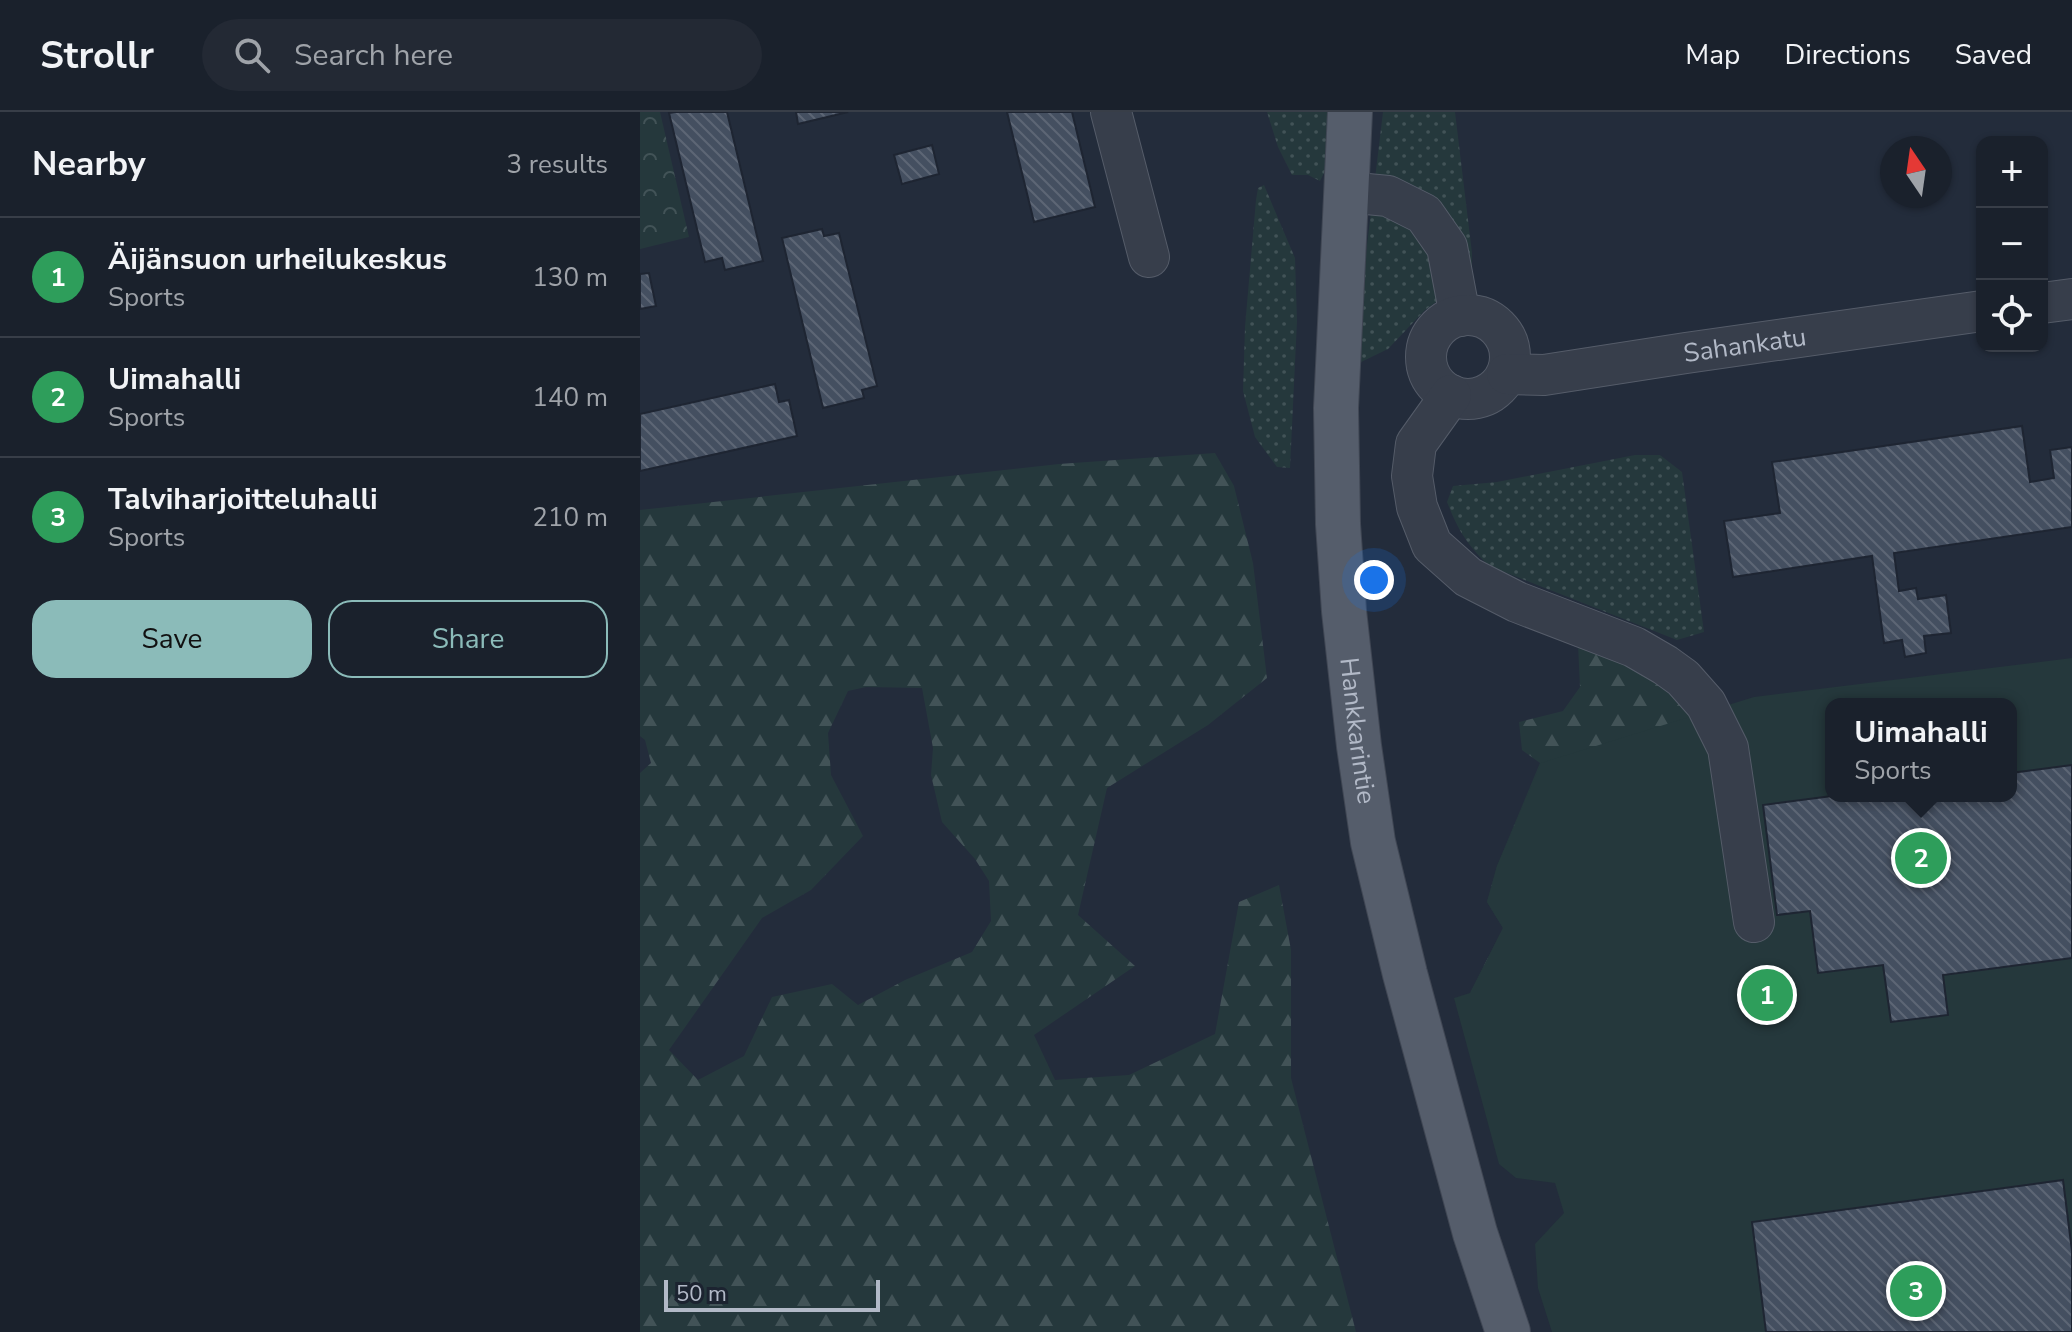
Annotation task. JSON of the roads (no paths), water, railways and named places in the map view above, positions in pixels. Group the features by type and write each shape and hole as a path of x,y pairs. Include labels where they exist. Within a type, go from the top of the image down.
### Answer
{"main road":[{"name":"Hankkarintie","path":"1350,112 1336,408 1338,524 1359,746 1373,842 1405,974 1475,1233 1508,1332"}],"street":[{"path":"1111,112 1149,257"},
{"path":"1346,192 1388,196 1424,214 1447,247 1460,316"},
{"path":"2048,302 2072,299"},
{"name":"Sahankatu","path":"1507,374 1544,375 1976,312"},
{"path":"1473,315 1486,319 1497,326 1510,348 1507,374 1489,394 1464,399 1451,395 1431,378 1426,353 1430,340 1437,328 1447,320 1473,315"},
{"path":"1451,395 1416,444 1412,476 1417,507 1432,545 1468,577 1517,602 1634,647 1683,678 1706,704 1728,748 1754,922"}],"place":[{"name":"Uimahalli","path":"1921,858"},
{"name":"Äijänsuon urheilukeskus","path":"1767,995"},
{"name":"Talviharjoitteluhalli","path":"1916,1291"}]}
